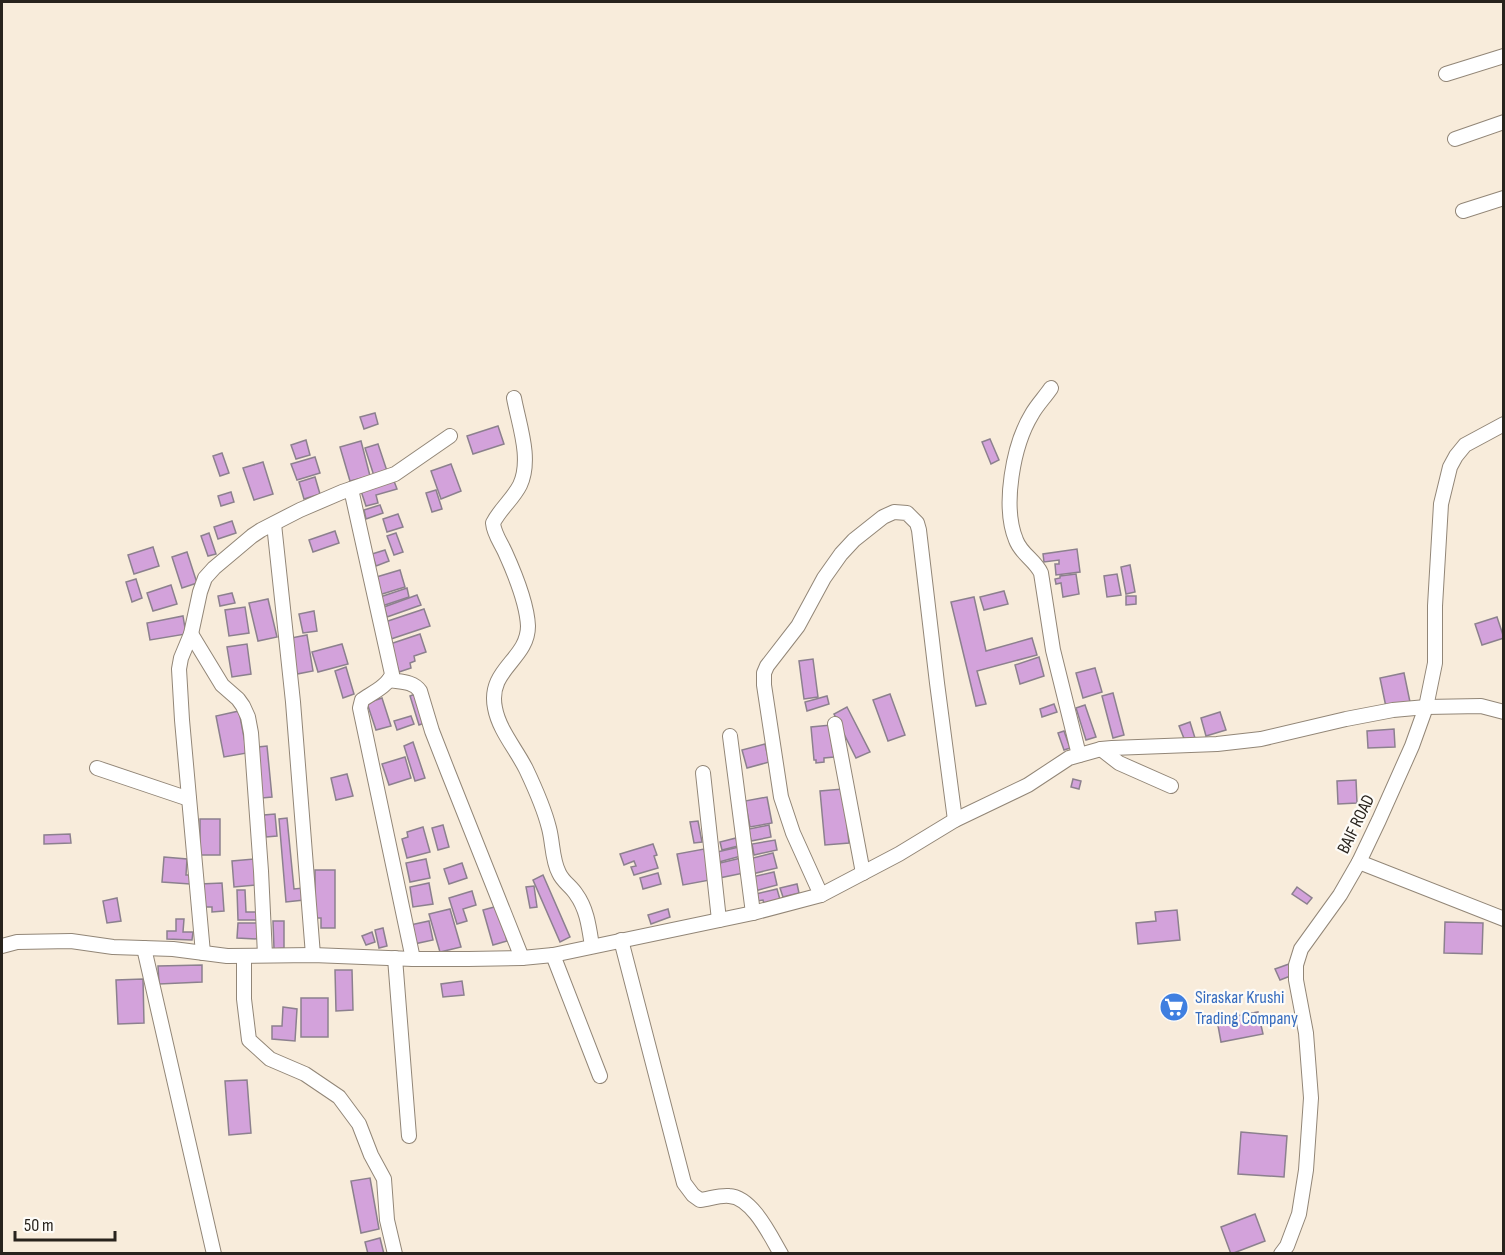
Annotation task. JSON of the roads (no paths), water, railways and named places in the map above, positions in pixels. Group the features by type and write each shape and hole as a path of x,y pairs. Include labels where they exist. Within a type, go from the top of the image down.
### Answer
{"street":[{"path":"1446,75 1503,56"},
{"path":"1455,139 1503,122"},
{"path":"1463,211 1503,198"},
{"path":"1051,388 1031,416 1022,435 1011,477 1011,521 1017,543 1041,573 1053,650 1079,754"},
{"path":"514,398 525,455 525,470 520,484 493,523 496,536 516,578 528,628 522,648 496,682 495,708 498,719 540,800 558,872 584,907 592,946"},
{"name":"BAIF ROAD","path":"1281,1254 1287,1246 1299,1214 1306,1170 1311,1098 1306,1034 1296,980 1296,965 1301,949 1340,895 1359,862 1408,755 1426,707 1435,663 1441,504 1445,483 1453,462 1465,445 1503,424"},
{"path":"203,953 179,669 191,634 205,578 252,536 300,510 395,474 450,436"},
{"path":"351,489 391,667 389,680 362,700 360,708 413,959"},
{"path":"821,895 793,833 781,797 764,673 798,626 824,578 841,554 854,540 894,512 907,513 917,524 919,530 956,820"},
{"path":"274,524 293,702 313,955"},
{"path":"191,634 222,685 238,699 248,717 261,871 265,955"},
{"path":"389,680 417,686 420,691 448,772 522,958"},
{"path":"2,946 17,942 71,941 112,947 172,949 227,956 313,955 413,959 522,958 553,954 718,920 821,895 899,854 956,820 1018,790 1061,762 1079,754 1101,749 1217,744 1261,739 1346,718 1393,710 1481,706 1503,712"},
{"path":"835,724 863,873"},
{"path":"730,736 753,912"},
{"path":"1101,749 1119,763 1171,786"},
{"path":"97,768 189,799"},
{"path":"703,773 718,920"},
{"path":"1359,862 1503,919"},
{"path":"621,940 684,1183 700,1200 730,1196 748,1204 759,1216 781,1254"},
{"path":"144,948 214,1254"},
{"path":"553,954 600,1076"},
{"path":"244,956 244,999 249,1040 270,1059 305,1074 339,1097 360,1124 371,1155 384,1179 387,1220 395,1254"},
{"path":"395,958 409,1136"}],"place":[{"name":"Siraskar Krushi Trading Company","path":"1174,1007"}]}
